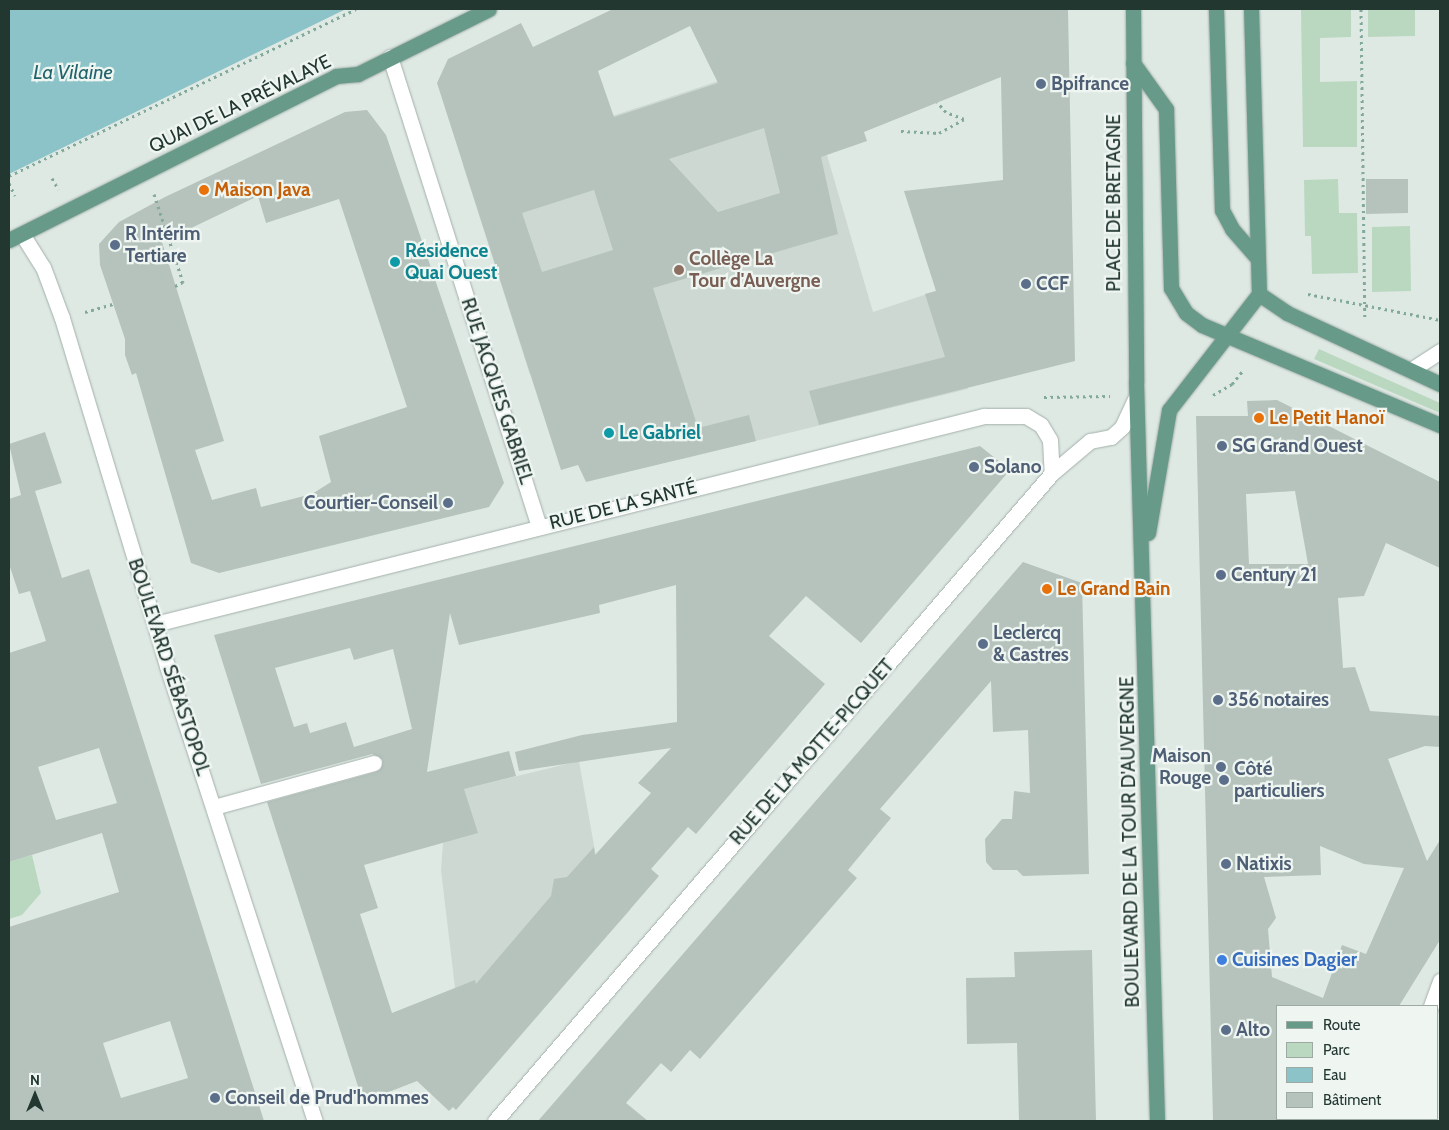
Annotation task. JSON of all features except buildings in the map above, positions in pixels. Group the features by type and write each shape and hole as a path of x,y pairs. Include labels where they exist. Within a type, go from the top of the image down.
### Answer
{"main road":[{"name":"QUAI DE LA PRÉVALAYE","path":"15,237 336,76 358,74 489,9"},
{"name":"PLACE DE BRETAGNE","path":"1134,9 1136,397"},
{"path":"1216,9 1222,210 1232,229 1257,258"},
{"path":"1226,334 1260,294 1257,258 1251,9"},
{"path":"1134,63 1166,109 1175,299 1202,325 1440,425"},
{"path":"1260,294 1287,313 1440,384"},
{"name":"BOULEVARD DE LA TOUR D'AUVERGNE","path":"1143,561 1169,410 1226,334"},
{"name":"BOULEVARD DE LA TOUR D'AUVERGNE","path":"1136,397 1143,561 1157,1121"}],"street":[{"name":"RUE JACQUES GABRIEL","path":"390,57 539,526"},
{"name":"BOULEVARD SÉBASTOPOL","path":"15,237 43,267 62,318 155,624 312,1103 315,1121"},
{"path":"1411,370 1440,351"},
{"name":"RUE DE LA MOTTE-PICQUET","path":"495,1121 1052,473 1090,440 1111,437 1122,427 1136,397"},
{"name":"RUE DE LA SANTÉ","path":"155,624 539,526 984,416 1026,416"},
{"path":"1026,416 1041,425 1050,440 1052,473"},
{"path":"214,807 374,763"},
{"path":"1431,1005 1440,981"},
{"name":"BOULEVARD SÉBASTOPOL","path":"312,1103 323,1121"}],"path":[{"path":"9,176 356,9"},
{"path":"1361,9 1365,317"},
{"path":"901,131 938,133 964,119 946,112 937,102"},
{"path":"146,171 183,282 175,286"},
{"path":"9,183 15,196"},
{"path":"1302,295 1364,304 1440,320"},
{"path":"1232,384 1242,372"},
{"path":"1026,416 1040,397 1089,396"}],"shaded area":[{"name":"Collège La Tour d'Auvergne","path":"788,58 827,155 873,312 936,291 968,389 678,460 640,337 530,375 463,165"},
{"path":"579,761 598,868 593,875 631,909 516,1039 455,988 441,870 443,843 430,797"}],"green space":[{"path":"1301,9 1351,9 1351,37 1320,38 1320,82 1357,81 1357,147 1303,147"},
{"path":"1368,9 1415,9 1415,36 1368,37"},
{"path":"1338,179 1339,213 1357,213 1358,273 1312,274 1311,236 1305,236 1304,180"},
{"path":"1410,226 1411,291 1372,292 1372,227"},
{"path":"1319,349 1440,403 1440,413 1314,359"},
{"path":"32,855 41,893 22,915 9,919 9,862"}],"water":[{"name":"La Vilaine","path":"9,9 346,9 9,174"}],"place":[{"name":"Bpifrance","path":"1041,84"},
{"name":"Maison Java","path":"204,190"},
{"name":"R Intérim Tertiare","path":"115,245"},
{"name":"Résidence Quai Ouest","path":"395,262"},
{"name":"Collège La Tour d'Auvergne","path":"679,270"},
{"name":"CCF","path":"1026,284"},
{"name":"Le Petit Hanoï","path":"1259,418"},
{"name":"Le Gabriel","path":"609,433"},
{"name":"SG Grand Ouest","path":"1222,446"},
{"name":"Solano","path":"974,467"},
{"name":"Courtier-Conseil","path":"448,503"},
{"name":"Century 21","path":"1221,575"},
{"name":"Le Grand Bain","path":"1047,589"},
{"name":"Leclercq & Castres","path":"983,644"},
{"name":"356 notaires","path":"1218,700"},
{"name":"Maison Rouge","path":"1221,767"},
{"name":"Côté particuliers","path":"1224,780"},
{"name":"Natixis","path":"1226,864"},
{"name":"Cuisines Dagier","path":"1222,960"},
{"name":"Alto","path":"1226,1030"},
{"name":"Conseil de Prud'hommes","path":"215,1098"}]}
